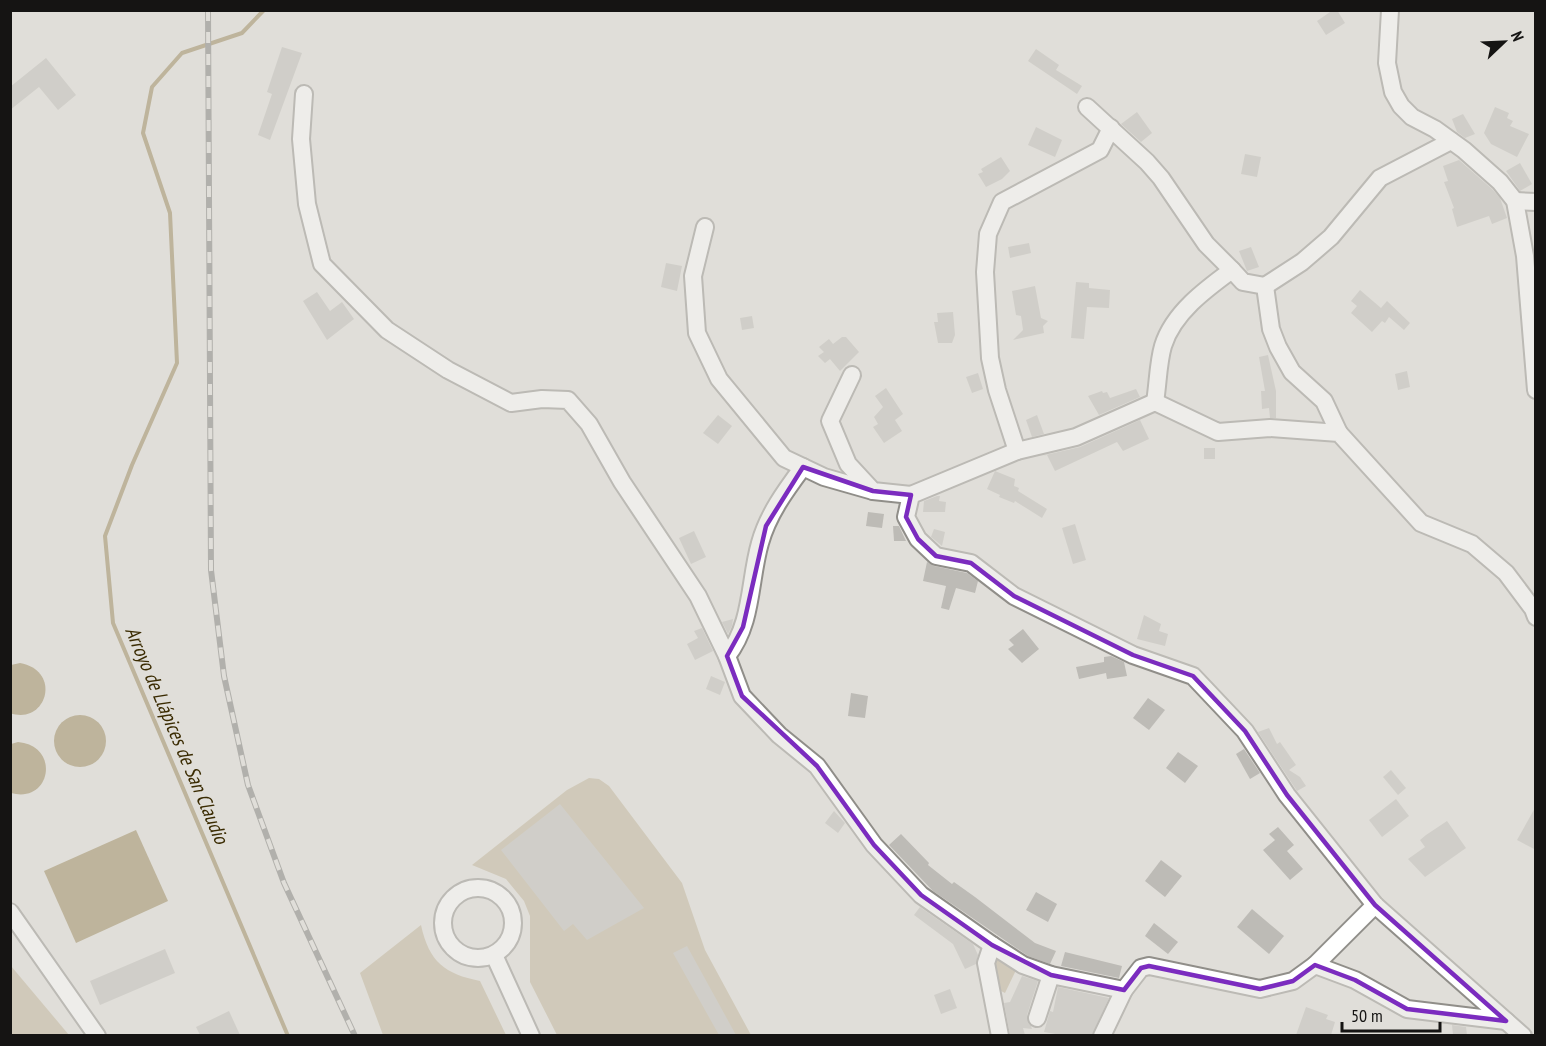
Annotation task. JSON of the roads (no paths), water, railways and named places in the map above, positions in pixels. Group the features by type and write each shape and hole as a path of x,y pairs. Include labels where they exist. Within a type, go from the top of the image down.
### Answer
{"street":[{"path":"1390,10 1388,63 1393,92 1412,117 1451,141 1500,182 1515,201 1525,256 1536,390"},
{"path":"304,94 302,139 307,204 322,264 387,330 447,370 511,403 542,399 568,400 589,424 622,482 698,596 728,656 742,696 779,735 817,766 874,845 921,895 1023,965 1051,975 1124,990"},
{"path":"1087,107 1161,178 1206,244 1244,282 1265,286 1302,262 1331,237 1380,178 1451,141"},
{"path":"1017,451 997,390 990,358 985,272 988,234 1002,202 1100,150 1111,128"},
{"path":"1515,201 1536,202"},
{"path":"705,227 693,276 697,333 720,379 784,458 824,477 873,490 910,495 1017,451 1077,437 1155,402 1218,432 1270,428 1339,433"},
{"path":"1155,402 1163,345 1178,317 1210,286 1232,270"},
{"path":"1265,286 1271,329 1278,346 1292,372 1324,400 1339,433 1421,523 1472,544 1506,573 1533,609 1536,617"},
{"path":"852,375 830,421 848,464 873,490"},
{"path":"728,656 737,644 744,627 759,544 765,526 803,467"},
{"path":"910,495 906,517 918,539 936,555 971,562 1024,601 1133,655 1193,676 1245,731 1287,795 1375,905 1523,1035"},
{"path":"482,888 493,891 509,909 512,932 494,955 469,956 451,944 446,934 443,914 457,894 482,888"},
{"path":"1102,1035 1124,990 1141,968 1149,966 1260,989 1293,981 1315,965 1375,905"},
{"path":"10,912 96,1035"},
{"path":"992,945 986,963 1000,1035"},
{"path":"494,955 531,1035"},
{"path":"1315,965 1355,980 1407,1009 1506,1021"},
{"path":"1037,1018 1051,975"},
{"path":"1483,1035 1487,1030 1506,1021"}],"waterway":[{"name":"Arroyo de Llápices de San Claudio","path":"264,10 242,33 182,53 152,87 143,133 170,213 177,363 132,465 105,536 113,623 288,1036"}],"railway":[{"path":"208,10 211,570 224,676 248,785 284,883 355,1036"}]}
